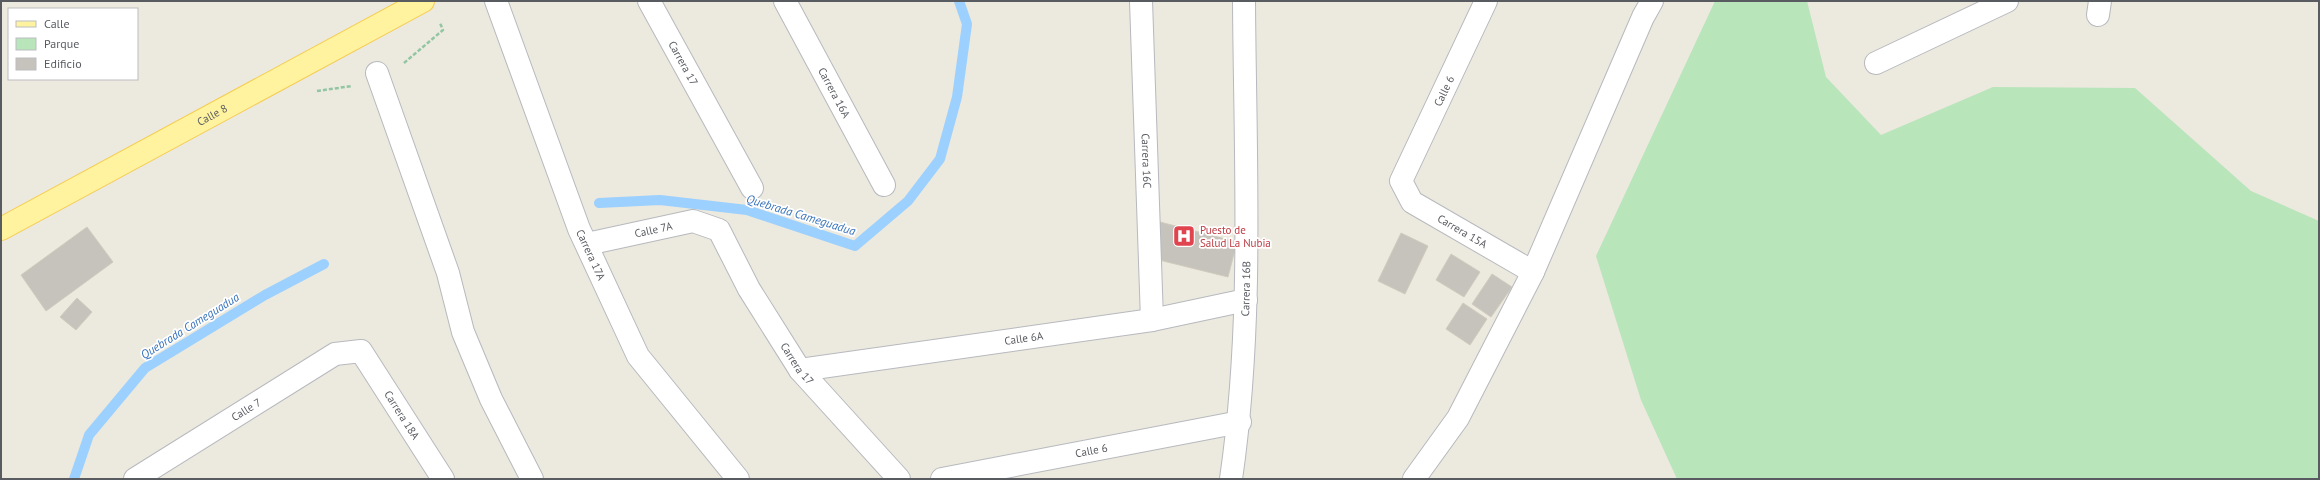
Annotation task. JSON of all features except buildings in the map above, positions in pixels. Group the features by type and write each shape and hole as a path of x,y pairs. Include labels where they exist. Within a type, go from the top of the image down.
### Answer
{"main road":[{"name":"Calle 8","path":"1,229 423,1"}],"street":[{"name":"Carrera 17A","path":"496,1 559,176 583,236 638,356 738,479"},
{"name":"Carrera 17","path":"649,1 752,188"},
{"name":"Carrera 16A","path":"785,1 884,185"},
{"name":"Carrera 16C","path":"1141,1 1152,320"},
{"name":"Carrera 16B","path":"1231,479 1240,422 1246,300 1244,1"},
{"name":"Calle 6","path":"1401,181 1486,1"},
{"path":"1414,479 1458,418 1533,272 1643,17 1652,1"},
{"path":"1876,63 2007,1"},
{"path":"376,73 448,273 463,332 491,398 532,479"},
{"name":"Carrera 15A","path":"1401,181 1412,202 1533,272"},
{"name":"Calle 7A","path":"583,236 693,221 718,230"},
{"name":"Carrera 17","path":"718,230 749,289 800,370 899,479"},
{"name":"Calle 6A","path":"800,370 1152,320 1246,300"},
{"name":"Calle 7","path":"135,479 335,354 362,351"},
{"name":"Carrera 18A","path":"362,351 443,479"},
{"name":"Calle 6","path":"942,479 1240,422"}],"green space":[{"path":"1715,1 1807,1 1826,77 1881,135 1993,87 2135,88 2251,191 2319,221 2319,479 1677,479 1641,400 1596,256"}],"waterway":[{"name":"Quebrada Cameguadua","path":"599,203 660,200 747,210 855,246 908,201 940,159 957,97 967,24 959,1"},
{"name":"Quebrada Cameguadua","path":"74,479 89,435 145,368 265,295 324,264"}],"place":[{"name":"Puesto de Salud La Nubia","path":"1184,236"}]}
